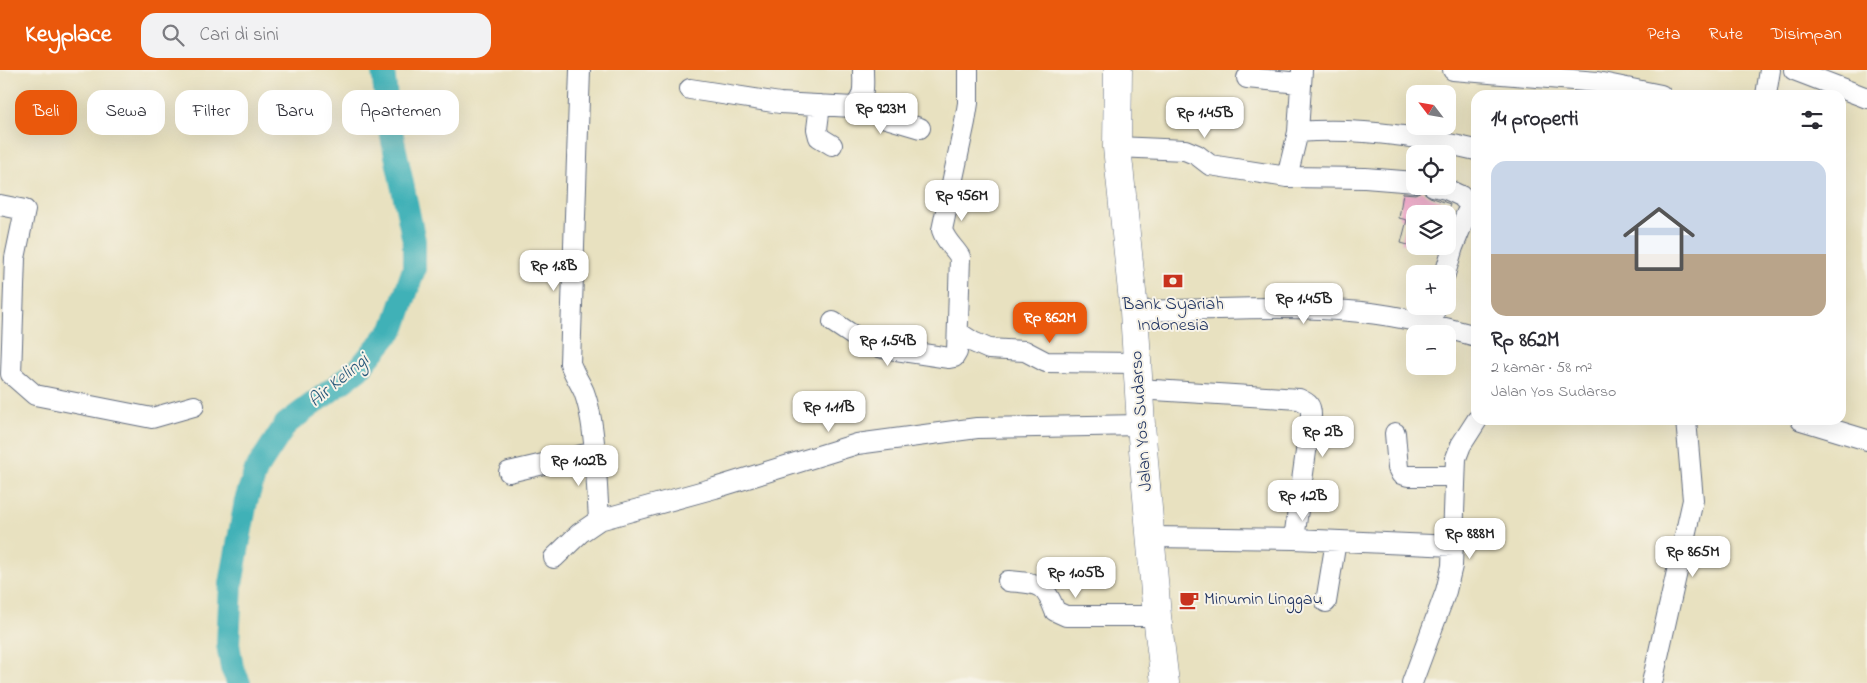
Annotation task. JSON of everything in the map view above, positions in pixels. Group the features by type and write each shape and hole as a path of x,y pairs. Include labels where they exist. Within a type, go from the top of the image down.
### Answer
{"highway":[{"name":"Jalan Yos Sudarso","path":"1118,70 1117,147 1134,312 1140,425 1152,537 1157,616 1165,683"}],"street":[{"path":"580,70 570,364 584,393 592,425 599,520"},
{"path":"690,89 780,103 853,107 858,103 864,89 863,70"},
{"path":"833,322 863,342 883,348 949,358 954,357 957,352 960,257 955,248 946,241 942,230 965,122 968,103 968,70"},
{"path":"1453,70 1597,82 1636,90"},
{"path":"1767,90 1770,70"},
{"path":"1794,70 1867,98"},
{"path":"1247,78 1301,77 1298,132 1287,177"},
{"path":"858,103 886,118 920,128"},
{"path":"820,105 817,129 819,137 832,145"},
{"path":"1298,132 1343,130 1378,133 1432,140 1471,149"},
{"path":"1117,147 1185,150 1197,155 1210,165 1287,177 1365,178 1406,181"},
{"path":"1448,265 1453,247 1468,210 1468,203 1456,194"},
{"path":"0,205 25,210 15,258 11,374 35,395 152,418 194,406"},
{"path":"1134,312 1307,308 1406,314"},
{"path":"1434,315 1471,334"},
{"path":"959,332 973,342 989,349 1025,351 1046,362 1137,362"},
{"path":"1138,389 1299,399 1308,403 1311,408 1311,415 1294,539"},
{"path":"554,558 580,533 599,520 714,488 857,444 977,428 1140,425"},
{"path":"1412,683 1446,591 1452,566 1454,546 1455,476 1458,452 1474,425"},
{"path":"1652,683 1693,500 1686,425"},
{"path":"1818,425 1867,440"},
{"path":"1395,433 1398,468 1401,474 1408,476 1455,476"},
{"path":"509,472 595,452"},
{"path":"1152,537 1294,539 1454,546"},
{"path":"1326,602 1336,541"},
{"path":"1008,581 1034,583 1047,593 1055,611 1066,616 1157,616"}],"building":[{"path":"1403,193 1406,195 1427,195 1450,204 1406,205 1406,220 1399,218"},
{"path":"1406,224 1406,244 1401,243"}],"waterway":[{"name":"Air Kelingi","path":"239,683 232,668 228,644 231,584 246,501 256,470 286,424 358,370 394,327 414,269 414,241 388,117 383,70"}],"place":[{"name":"Bank Syariah Indonesia","path":"1173,281"},
{"name":"Minumin Linggau","path":"1189,600"}]}
